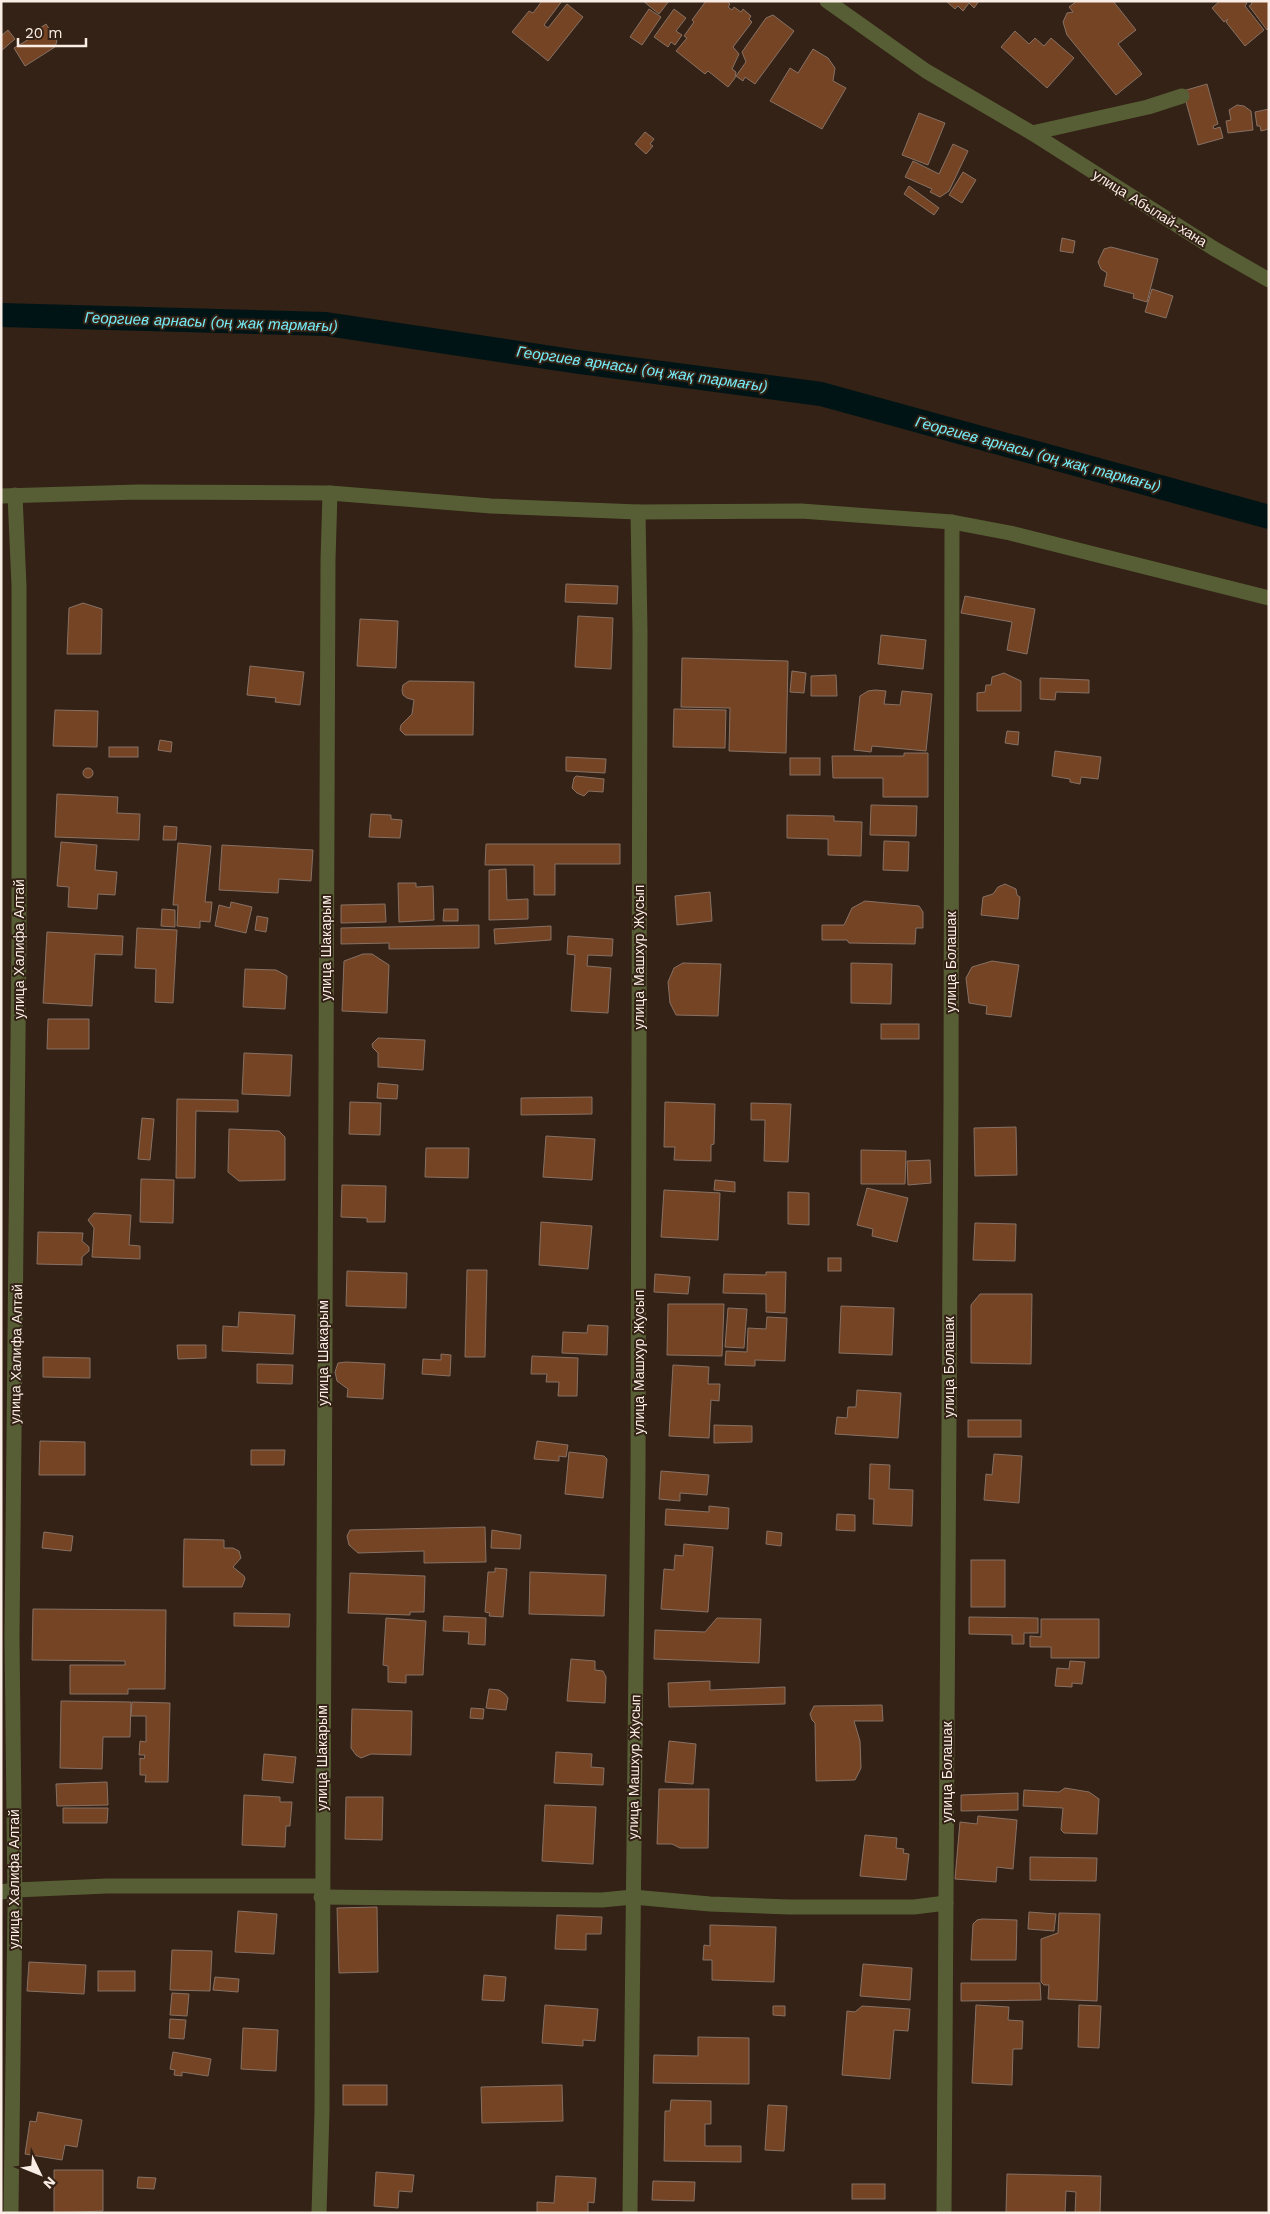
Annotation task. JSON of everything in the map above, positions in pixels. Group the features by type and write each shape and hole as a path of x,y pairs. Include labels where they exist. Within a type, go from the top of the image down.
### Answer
{"street":[{"name":"улица Абылай-хана","path":"826,1 926,71 1032,133 1213,248 1269,280"},
{"path":"1032,133 1148,107 1182,96"},
{"path":"8,495 138,492 330,493 491,506 638,512 801,510 952,522 1010,533 1269,598"},
{"name":"улица Шакарым","path":"319,2213 322,2111 321,1891 328,560 330,493"},
{"name":"улица Халифа Алтай","path":"8,495 19,586 19,949 8,1891 11,2213"},
{"name":"улица Машхур Жусып","path":"630,2213 638,1474 640,631 638,512"},
{"name":"улица Болашак","path":"944,2213 952,522"},
{"path":"8,1891 107,1886 602,1900 633,1897 710,1904 790,1907 914,1907 946,1903"}],"building":[{"path":"542,1 562,1 544,25 548,28 567,4 583,17 548,61 512,32 529,11 533,13"},
{"path":"643,1 669,1 659,14"},
{"path":"706,1 727,1 730,4 728,7 732,10 734,7 741,12 743,9 751,16 749,19 752,22 733,47 739,54 732,69 736,72 735,78 728,87 708,71 705,74 676,51 687,38 684,36 694,22 692,20"},
{"path":"946,1 979,1 974,8 969,3 963,11 958,6 955,9"},
{"path":"1077,1 1113,1 1136,30 1118,44 1142,74 1116,95 1067,35 1063,22 1067,13 1073,12 1069,7"},
{"path":"1220,1 1245,1 1247,3 1245,6 1264,30 1245,46 1226,22 1228,19 1224,22 1212,8"},
{"path":"1251,1 1269,1 1269,28 1267,30 1249,6 1252,4"},
{"path":"649,9 661,17 642,45 630,37"},
{"path":"674,9 686,18 676,31 682,35 675,45 671,42 668,47 654,37"},
{"path":"773,15 794,31 755,84 745,77 743,81 736,76 746,62 742,52 766,18"},
{"path":"46,24 57,41 55,47 25,66 14,48 36,35 34,32"},
{"path":"8,30 15,39 1,51 1,36"},
{"path":"1015,31 1029,44 1035,38 1044,46 1051,38 1074,58 1047,88 1001,47"},
{"path":"813,49 828,58 835,68 833,81 846,88 822,129 770,101 790,68 798,73"},
{"path":"1207,84 1218,124 1213,126 1214,129 1220,127 1223,138 1198,145 1183,91"},
{"path":"1237,105 1244,106 1251,111 1253,130 1228,133 1226,121 1231,120 1229,110"},
{"path":"1269,109 1269,129 1261,131 1260,126 1257,126 1255,112"},
{"path":"919,113 945,123 928,165 902,155"},
{"path":"645,132 654,139 650,144 653,146 646,154 635,144"},
{"path":"953,144 968,151 949,191 940,197 930,192 932,189 905,177 913,161 939,174"},
{"path":"963,172 976,180 962,203 949,195"},
{"path":"909,186 939,208 934,215 904,194"},
{"path":"1062,238 1075,241 1073,253 1060,251"},
{"path":"1111,247 1158,259 1147,302 1133,298 1134,294 1104,286 1107,273 1101,269 1098,262 1104,249"},
{"path":"1152,289 1173,296 1166,318 1145,312"},
{"path":"566,584 618,586 617,604 565,602"},
{"path":"965,596 1035,609 1027,654 1007,650 1012,622 961,613"},
{"path":"83,603 102,609 101,654 67,654 69,608"},
{"path":"578,616 613,618 611,669 575,667"},
{"path":"360,619 398,621 396,668 357,666"},
{"path":"881,635 926,640 923,669 878,664"},
{"path":"682,658 788,661 786,753 729,751 730,708 681,707"},
{"path":"250,666 304,672 300,705 275,702 276,698 247,695"},
{"path":"792,671 806,673 804,693 790,692"},
{"path":"1004,673 1021,681 1021,711 977,711 977,693 985,692 986,685 991,685 992,677"},
{"path":"836,675 837,696 811,696 811,676"},
{"path":"1040,678 1089,680 1089,693 1056,692 1055,700 1040,699"},
{"path":"409,681 474,682 473,735 405,735 400,730 401,725 412,714 414,700 403,695 403,685"},
{"path":"868,691 886,691 884,704 900,705 902,691 932,694 926,751 872,746 871,752 854,750 860,696"},
{"path":"674,709 726,710 725,748 673,747"},
{"path":"55,710 98,711 97,747 53,746"},
{"path":"1007,731 1019,732 1018,745 1005,743"},
{"path":"160,740 172,742 171,752 158,750"},
{"path":"109,747 138,747 138,757 109,757"},
{"path":"1055,751 1101,757 1098,779 1081,777 1080,784 1070,782 1070,779 1052,776"},
{"path":"904,753 928,753 928,797 883,797 883,778 833,778 832,756 904,756"},
{"path":"566,757 606,759 605,773 566,771"},
{"path":"790,758 820,758 820,775 790,775"},
{"path":"88,768 93,773 88,778 83,773"},
{"path":"576,776 604,779 603,792 589,791 584,796 577,793 572,788"},
{"path":"57,794 118,797 117,813 140,814 139,840 55,837"},
{"path":"871,805 917,806 916,836 870,835"},
{"path":"371,814 391,815 391,819 402,820 400,838 369,837"},
{"path":"787,815 834,816 834,821 862,822 861,856 828,855 828,839 787,838"},
{"path":"164,826 177,827 176,840 163,840"},
{"path":"884,841 909,842 908,871 883,870"},
{"path":"61,842 97,845 95,870 117,872 115,895 98,894 97,909 68,907 69,887 57,886"},
{"path":"178,843 211,846 205,902 212,902 210,922 200,921 200,928 177,926 178,905 173,905"},
{"path":"486,844 620,844 620,864 555,864 555,895 534,895 534,865 485,865"},
{"path":"222,845 313,850 311,881 279,879 278,893 219,890"},
{"path":"506,869 507,900 528,899 528,919 489,920 489,870"},
{"path":"398,883 416,883 416,887 433,886 434,920 399,922"},
{"path":"1005,884 1016,889 1017,895 1020,897 1018,919 981,915 983,897 993,894 998,887"},
{"path":"710,892 712,921 677,925 675,896"},
{"path":"865,901 919,906 923,912 923,928 916,928 915,944 849,943 847,940 822,940 822,925 844,925 852,908"},
{"path":"231,902 252,907 246,933 215,926 219,905 230,908"},
{"path":"385,904 386,922 341,923 341,905"},
{"path":"162,909 175,910 175,927 161,926"},
{"path":"444,909 458,909 458,921 443,921"},
{"path":"257,916 268,918 266,932 255,930"},
{"path":"479,925 479,948 389,949 389,943 341,944 341,928"},
{"path":"551,926 551,940 495,944 494,929"},
{"path":"137,928 177,930 173,1003 155,1002 156,969 135,968"},
{"path":"47,932 123,936 122,955 95,954 92,1006 43,1003"},
{"path":"568,936 613,939 612,956 588,955 587,966 611,968 608,1013 571,1011 575,955 567,954"},
{"path":"363,954 372,954 389,965 387,1013 342,1011 344,961"},
{"path":"992,961 1019,965 1011,1017 986,1014 987,1006 969,1003 966,978 972,967"},
{"path":"683,963 721,964 718,1016 676,1015 670,1003 668,982 674,968"},
{"path":"851,963 892,964 891,1004 851,1003"},
{"path":"245,969 276,970 287,976 285,1009 243,1007"},
{"path":"48,1019 89,1019 89,1049 47,1049"},
{"path":"881,1024 919,1024 919,1039 881,1039"},
{"path":"378,1038 425,1040 423,1070 378,1067 378,1053 372,1044"},
{"path":"244,1053 292,1055 290,1096 242,1094"},
{"path":"378,1083 398,1085 397,1099 377,1098"},
{"path":"592,1097 592,1114 521,1115 521,1098"},
{"path":"177,1099 238,1100 238,1112 196,1111 195,1178 176,1178"},
{"path":"350,1102 381,1103 380,1135 349,1134"},
{"path":"665,1102 715,1104 714,1144 711,1145 711,1161 674,1160 675,1147 664,1147"},
{"path":"751,1103 791,1104 788,1162 764,1161 765,1120 751,1120"},
{"path":"142,1118 154,1119 150,1160 138,1159"},
{"path":"1016,1127 1017,1175 975,1176 974,1128"},
{"path":"229,1129 279,1131 285,1137 285,1180 239,1181 228,1172"},
{"path":"546,1136 595,1139 592,1180 543,1177"},
{"path":"426,1148 469,1148 468,1178 425,1177"},
{"path":"861,1150 906,1151 905,1184 861,1184"},
{"path":"930,1160 931,1183 908,1185 907,1161"},
{"path":"141,1179 174,1180 173,1223 140,1222"},
{"path":"715,1180 735,1182 735,1192 714,1190"},
{"path":"342,1185 386,1186 385,1222 367,1222 367,1218 341,1217"},
{"path":"867,1188 908,1198 897,1242 872,1236 873,1229 857,1225"},
{"path":"664,1190 720,1193 718,1240 661,1237"},
{"path":"788,1192 809,1193 809,1225 788,1224"},
{"path":"94,1213 131,1215 129,1245 140,1246 140,1259 92,1257 94,1228 88,1220"},
{"path":"541,1222 592,1226 588,1269 539,1265"},
{"path":"975,1223 1016,1224 1015,1261 973,1260"},
{"path":"38,1232 83,1233 82,1241 89,1247 89,1251 82,1257 82,1265 37,1264"},
{"path":"828,1258 841,1258 841,1271 828,1271"},
{"path":"467,1270 487,1270 485,1357 465,1357"},
{"path":"347,1271 407,1273 406,1308 346,1306"},
{"path":"766,1272 786,1272 785,1313 766,1312 766,1294 723,1293 724,1274 766,1275"},
{"path":"655,1274 690,1277 688,1294 654,1292"},
{"path":"980,1294 1032,1294 1031,1364 971,1363 971,1305"},
{"path":"668,1304 724,1304 722,1356 667,1355"},
{"path":"841,1306 894,1308 892,1355 839,1353"},
{"path":"728,1308 747,1309 744,1348 725,1347"},
{"path":"239,1312 295,1315 293,1354 222,1351 223,1326 238,1327"},
{"path":"767,1317 787,1318 785,1361 755,1360 755,1366 725,1365 726,1351 747,1352 748,1328 766,1329"},
{"path":"588,1325 608,1326 607,1355 562,1353 563,1332 587,1333"},
{"path":"177,1345 206,1345 206,1358 178,1359"},
{"path":"441,1354 451,1355 450,1376 422,1374 423,1359 441,1360"},
{"path":"532,1356 578,1358 577,1396 558,1396 559,1382 546,1382 547,1374 531,1374"},
{"path":"43,1357 90,1358 90,1378 43,1377"},
{"path":"338,1363 385,1364 383,1399 347,1397 348,1389 337,1381 335,1372"},
{"path":"257,1364 293,1365 292,1384 257,1383"},
{"path":"673,1365 709,1367 708,1384 720,1384 719,1401 711,1400 709,1438 669,1436"},
{"path":"857,1390 901,1393 898,1438 835,1434 837,1417 847,1418 848,1407 856,1407"},
{"path":"968,1420 1021,1420 1021,1437 968,1437"},
{"path":"714,1425 752,1426 752,1442 714,1443"},
{"path":"40,1441 85,1442 85,1475 39,1475"},
{"path":"537,1441 568,1445 566,1457 559,1456 559,1461 534,1459"},
{"path":"251,1450 285,1450 284,1465 251,1465"},
{"path":"569,1452 604,1456 607,1459 603,1498 565,1494"},
{"path":"994,1454 1022,1456 1019,1503 984,1500 986,1474 992,1475"},
{"path":"870,1464 890,1465 889,1489 913,1490 912,1526 873,1524 874,1499 869,1499"},
{"path":"661,1471 709,1475 707,1495 680,1493 680,1501 659,1499"},
{"path":"709,1506 729,1508 728,1529 665,1525 666,1509 709,1512"},
{"path":"837,1514 855,1515 855,1531 836,1530"},
{"path":"485,1527 486,1562 424,1563 424,1551 358,1553 349,1545 347,1536 350,1530"},
{"path":"492,1530 521,1535 520,1549 491,1548"},
{"path":"767,1531 782,1533 781,1546 766,1544"},
{"path":"44,1532 73,1536 71,1551 42,1548"},
{"path":"184,1539 224,1540 224,1548 233,1548 239,1551 241,1558 233,1567 244,1576 245,1579 242,1587 183,1587"},
{"path":"684,1544 713,1547 708,1612 661,1609 664,1569 674,1570 675,1555 683,1556"},
{"path":"971,1560 1005,1560 1005,1607 971,1607"},
{"path":"495,1568 507,1569 503,1617 489,1616 490,1613 485,1612 488,1572 495,1572"},
{"path":"530,1572 606,1575 604,1616 529,1614"},
{"path":"350,1573 425,1576 424,1612 410,1612 410,1615 348,1613"},
{"path":"33,1609 166,1610 165,1689 128,1689 128,1694 70,1694 70,1665 125,1665 125,1661 32,1660"},
{"path":"234,1613 290,1614 289,1627 234,1626"},
{"path":"444,1616 486,1618 485,1645 468,1644 469,1632 443,1631"},
{"path":"969,1617 1038,1618 1038,1633 1024,1633 1024,1644 1012,1644 1012,1635 969,1634"},
{"path":"386,1618 426,1621 423,1675 406,1675 406,1683 388,1682 388,1666 383,1665"},
{"path":"717,1618 761,1619 759,1663 654,1659 655,1630 705,1632"},
{"path":"1041,1619 1099,1619 1099,1658 1051,1658 1051,1647 1030,1647 1030,1636 1041,1637"},
{"path":"571,1659 595,1661 595,1670 603,1671 606,1677 605,1703 567,1701"},
{"path":"1070,1661 1085,1662 1082,1684 1072,1683 1072,1687 1055,1686 1057,1668 1069,1669"},
{"path":"710,1681 710,1690 785,1687 785,1704 669,1707 668,1683"},
{"path":"489,1689 499,1690 505,1694 508,1698 506,1710 486,1708"},
{"path":"61,1701 131,1702 130,1737 103,1737 102,1769 60,1768"},
{"path":"132,1702 170,1703 168,1782 145,1782 146,1775 140,1775 140,1758 144,1759 145,1755 139,1755 140,1741 146,1742 146,1716 131,1716"},
{"path":"882,1705 883,1721 854,1721 860,1741 861,1768 855,1780 816,1781 815,1723 810,1714 814,1706"},
{"path":"471,1708 484,1709 483,1719 470,1718"},
{"path":"352,1709 412,1711 411,1755 371,1754 361,1758 356,1755 351,1748"},
{"path":"669,1741 696,1744 693,1784 665,1782"},
{"path":"556,1752 592,1754 591,1767 604,1768 603,1785 554,1783"},
{"path":"264,1754 296,1757 293,1783 262,1780"},
{"path":"107,1782 108,1805 57,1806 56,1784"},
{"path":"1065,1788 1089,1792 1099,1799 1097,1834 1064,1833 1061,1830 1063,1808 1023,1806 1024,1790 1059,1792"},
{"path":"659,1789 709,1789 708,1848 680,1848 672,1844 657,1844"},
{"path":"1018,1793 1018,1810 961,1811 961,1795"},
{"path":"244,1795 280,1797 280,1802 292,1802 290,1826 286,1826 285,1847 242,1845"},
{"path":"346,1797 383,1797 382,1840 345,1839"},
{"path":"545,1805 596,1807 593,1864 542,1861"},
{"path":"63,1808 108,1808 107,1823 63,1823"},
{"path":"978,1816 1017,1820 1013,1869 997,1867 996,1882 955,1879 960,1822 977,1824"},
{"path":"865,1835 897,1838 896,1848 904,1849 903,1853 909,1854 906,1880 860,1876"},
{"path":"1030,1857 1097,1858 1096,1881 1030,1880"},
{"path":"377,1907 378,1972 339,1973 337,1908"},
{"path":"238,1911 277,1914 274,1954 235,1952"},
{"path":"1029,1912 1056,1914 1054,1931 1028,1929"},
{"path":"1059,1913 1100,1914 1097,2001 1048,1999 1049,1985 1044,1985 1041,1982 1041,1939 1058,1933"},
{"path":"557,1915 602,1917 601,1934 586,1934 586,1950 555,1949"},
{"path":"977,1920 1017,1920 1016,1960 971,1960 973,1924"},
{"path":"710,1925 776,1927 774,1982 712,1980 712,1960 703,1960 704,1945 710,1946"},
{"path":"172,1950 212,1951 210,1991 170,1990"},
{"path":"29,1962 86,1965 84,1994 27,1991"},
{"path":"863,1964 912,1968 910,2000 860,1996"},
{"path":"98,1971 135,1971 135,1991 98,1991"},
{"path":"484,1975 506,1977 504,2001 482,2000"},
{"path":"215,1977 239,1979 238,1992 213,1990"},
{"path":"961,1983 1040,1983 1041,2000 961,2001"},
{"path":"172,1993 189,1994 187,2016 170,2015"},
{"path":"545,2005 598,2009 595,2041 583,2040 583,2046 542,2043"},
{"path":"976,2005 1009,2007 1008,2020 1023,2021 1022,2049 1013,2049 1012,2085 972,2083"},
{"path":"1079,2005 1101,2006 1099,2048 1078,2047"},
{"path":"773,2006 785,2006 785,2016 773,2015"},
{"path":"862,2006 910,2009 908,2031 894,2030 890,2079 842,2075 847,2011 855,2012"},
{"path":"170,2019 186,2020 184,2039 169,2038"},
{"path":"243,2028 278,2030 276,2071 241,2069"},
{"path":"698,2037 749,2038 749,2084 653,2083 654,2055 698,2056"},
{"path":"173,2052 211,2059 208,2076 182,2072 182,2076 174,2075 175,2070 170,2069"},
{"path":"343,2085 387,2085 387,2105 343,2105"},
{"path":"562,2085 563,2121 482,2123 481,2087"},
{"path":"671,2100 711,2101 711,2124 705,2124 705,2146 741,2146 741,2162 664,2161 665,2111 670,2111"},
{"path":"768,2105 787,2106 784,2151 765,2150"},
{"path":"38,2112 82,2120 77,2147 65,2145 62,2160 25,2154 30,2121 36,2122"},
{"path":"54,2170 103,2170 103,2211 54,2213"},
{"path":"376,2172 414,2175 412,2192 399,2191 398,2208 374,2206"},
{"path":"1007,2174 1101,2176 1100,2213 1075,2213 1076,2192 1066,2191 1065,2213 1006,2213"},
{"path":"556,2176 596,2178 594,2203 588,2202 588,2213 537,2213 537,2202 554,2203"},
{"path":"138,2177 156,2178 154,2189 137,2188"},
{"path":"653,2181 695,2182 694,2201 652,2200"},
{"path":"852,2184 885,2184 885,2199 852,2199"}],"waterway":[{"name":"Георгиев арнасы (оң жақ тармағы)","path":"1,315 326,324 579,362 821,394 1269,517"}]}
